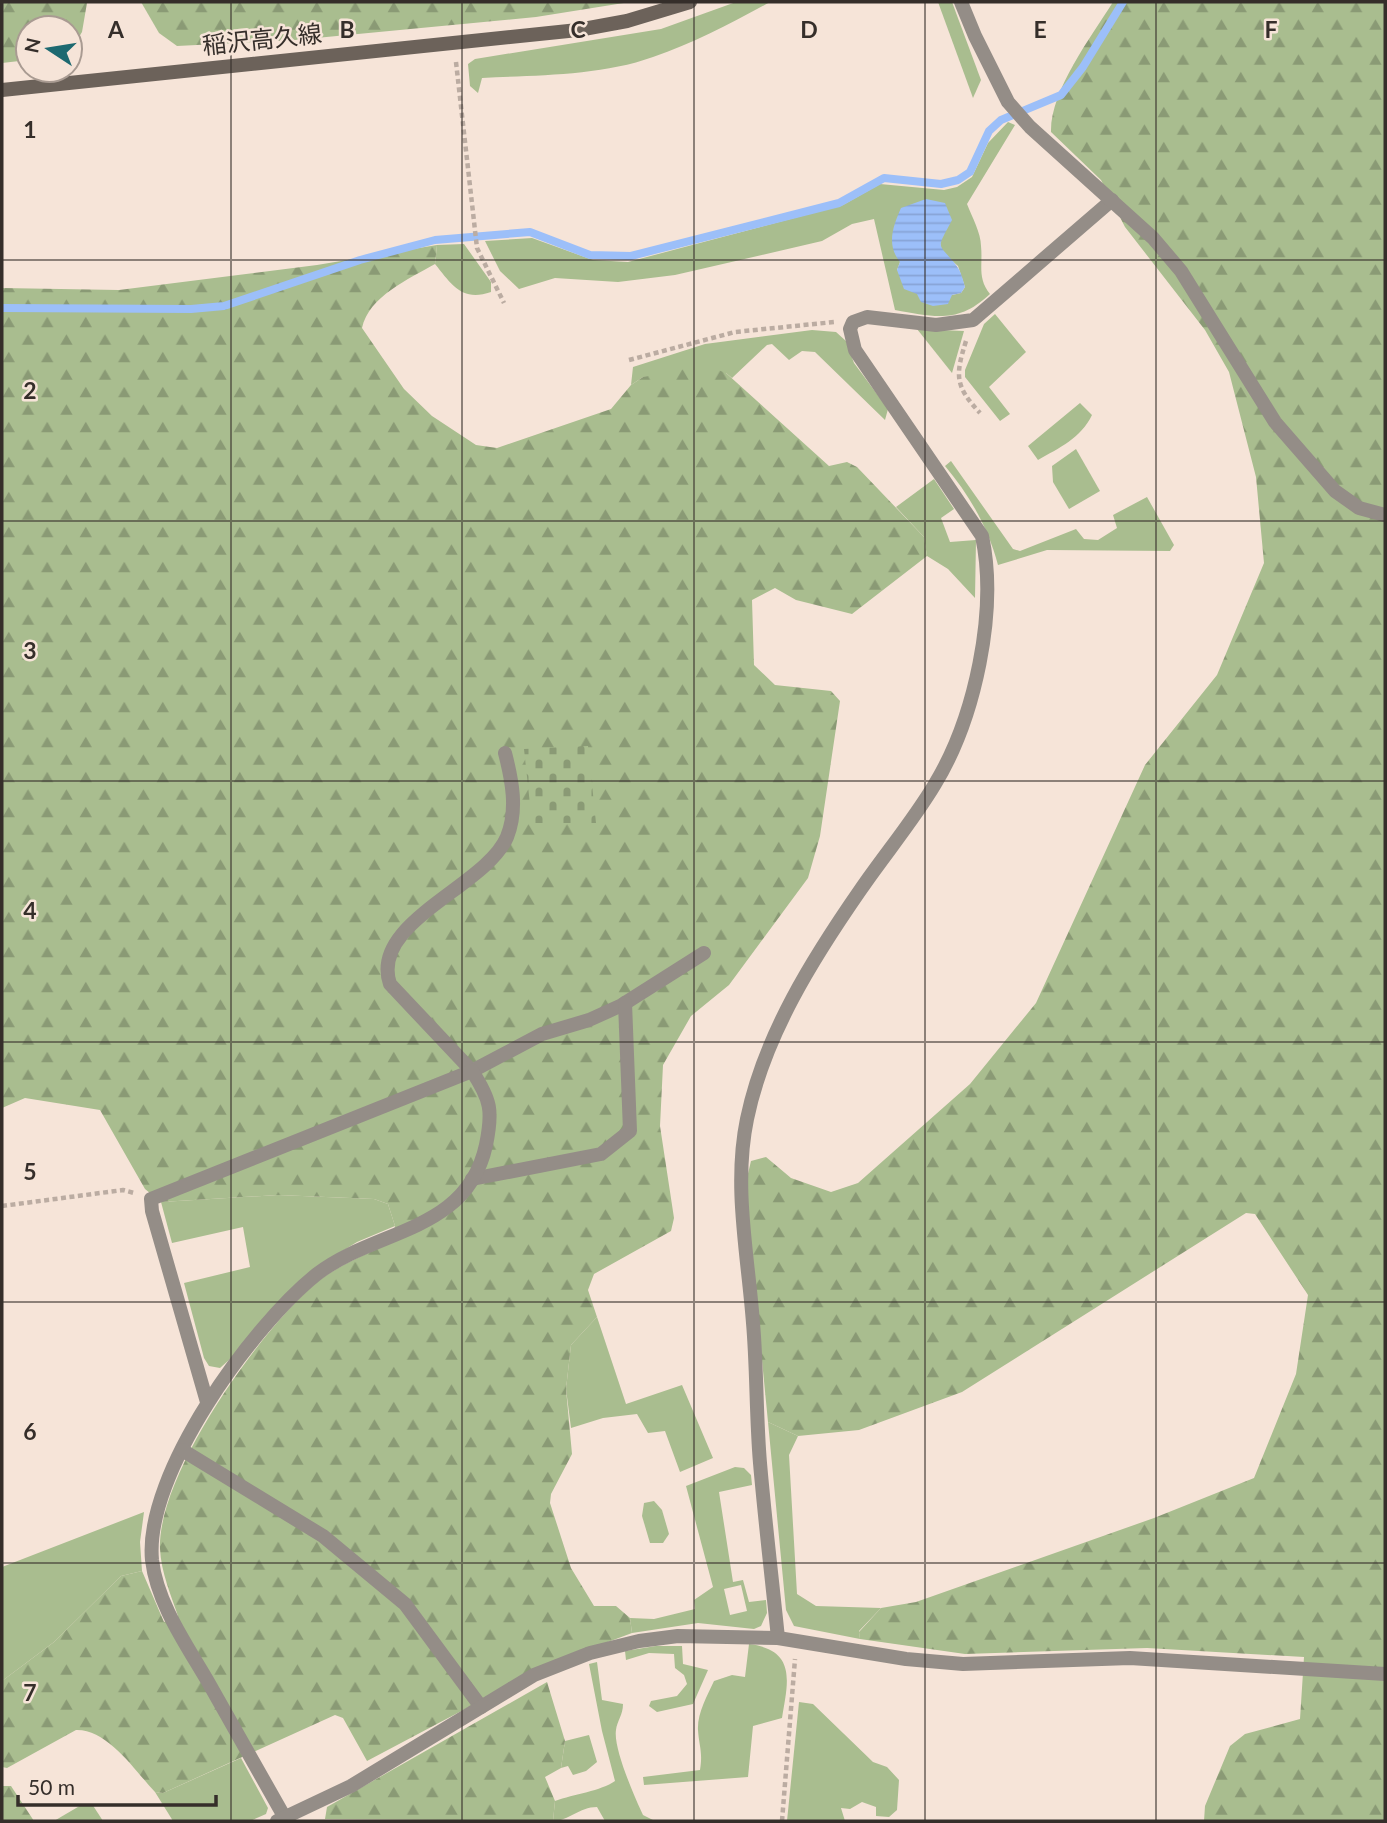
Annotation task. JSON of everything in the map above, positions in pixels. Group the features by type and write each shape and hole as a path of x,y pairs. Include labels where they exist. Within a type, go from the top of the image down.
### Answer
{"main road":[{"name":"稲沢高久線","path":"2,90 578,30 627,21 690,2"}],"street":[{"path":"961,2 1008,102 1030,127 1153,238 1181,271 1275,422 1335,491 1359,508 1385,515"},
{"path":"778,1638 760,1461 754,1324 740,1177 747,1119 772,1041 801,985 859,891 935,784 949,757 980,663 988,593 989,565 982,536 855,350 850,329 853,322 867,317 936,325 973,320 1112,200"},
{"path":"505,753 511,775 513,812 507,837 495,857 406,929 392,948 386,971 390,984 472,1071 488,1096 491,1120 482,1160 465,1192 440,1214 361,1249 318,1274 249,1346 207,1402 182,1450 158,1508 152,1534 156,1582 176,1627 281,1820 351,1786 534,1675 590,1653 678,1636 778,1638 963,1664 1130,1658 1385,1674"},
{"path":"207,1402 152,1211 151,1199 472,1071 508,1049 542,1034 589,1020 625,1003 704,953"},
{"path":"472,1179 601,1154 630,1131 625,1003"},
{"path":"182,1450 323,1535 405,1604 481,1707"}],"path":[{"path":"454,44 477,247 504,303"},
{"path":"973,320 958,371 964,396 980,413"},
{"path":"629,360 735,332 853,322"},
{"path":"2,1206 123,1190 151,1199"},
{"path":"782,1821 797,1641"}],"green space":[{"path":"2,2 102,2 87,3 84,20 84,14 14,14 14,62 2,63"},
{"path":"141,2 630,2 536,17 295,40 177,46 159,33"},
{"path":"736,2 770,2 698,39 633,63 590,71 482,78 478,93 470,86 468,64 475,59 661,29"},
{"path":"938,2 952,2 981,80 973,98"},
{"path":"1113,2 1385,2 1385,1821 1204,1821 1205,1806 1230,1746 1245,1734 1300,1719 1304,1657 1147,1648 965,1654 860,1639 859,1632 881,1608 916,1602 1154,1518 1254,1478 1296,1374 1308,1295 1255,1214 1246,1213 962,1392 859,1430 798,1436 768,1422 745,1186 751,1161 766,1157 791,1178 831,1192 858,1183 970,1084 1036,1003 1145,765 1217,675 1264,563 1256,477 1229,372 1205,330 1125,227 1101,180 1051,132 1052,116 1064,82"},
{"path":"1008,122 1015,125 967,204 980,236 982,277 990,294 967,310 946,316 895,310 874,219 852,224 822,241 675,275 618,282 555,278 519,289 500,271 485,241 532,238 593,260 628,262 843,205 880,184 944,190 957,187 972,177 988,143","holes":["940,243 942,252 958,266 965,287 961,293 952,295 897,270 900,262"]},
{"path":"464,244 491,282 491,292 472,295 458,290 435,264 437,245"},
{"path":"437,245 435,264 402,282 381,298 366,317 362,328 404,389 432,416 476,445 497,448 611,409 631,385 643,377 705,365 726,373 829,466 847,462 857,467 924,537 927,556 852,614 796,600 775,588 752,600 754,665 775,685 831,691 840,701 820,836 808,878 729,985 691,1016 663,1065 660,1126 674,1218 671,1231 594,1274 588,1290 597,1317 571,1345 566,1389 572,1454 551,1494 550,1503 571,1568 594,1606 616,1606 630,1618 632,1633 552,1663 367,1761 343,1718 335,1715 163,1793 155,1792 120,1753 99,1736 76,1730 7,1768 2,1767 2,1681 54,1642 121,1576 142,1571 164,1622 178,1616 164,1575 160,1549 164,1518 175,1483 193,1445 241,1368 293,1305 333,1271 391,1243 395,1226 388,1204 374,1199 278,1195 161,1202 145,1189 100,1110 25,1098 2,1108 2,288 119,290 317,265"},
{"path":"995,314 1026,352 989,387 1010,414 1000,421 965,377 965,370 984,324"},
{"path":"917,329 964,331 952,373"},
{"path":"812,330 836,332 846,341 854,363 888,409 885,420 815,352 802,351 789,360 772,344 767,345 732,378 726,373 643,377 631,385 633,367 705,344"},
{"path":"1080,403 1092,415 1082,430 1069,442 1038,460 1028,446"},
{"path":"1076,449 1100,491 1069,509 1053,482 1052,466"},
{"path":"951,461 1013,549 1020,551 1076,529 1084,539 1098,540 1117,528 1113,515 1147,497 1174,545 1170,551 1047,550 998,565 977,512 945,466"},
{"path":"934,479 954,509 941,518 950,542 976,540 975,598 948,569 927,556 924,537 896,507"},
{"path":"588,746 596,823 532,823 524,749"},
{"path":"278,1195 374,1199 388,1204 395,1226 357,1242 318,1266 229,1360 220,1368 209,1366 204,1358 184,1283 250,1267 243,1227 172,1243 161,1202"},
{"path":"597,1317 626,1404 682,1385 713,1458 680,1472 665,1431 648,1433 637,1414 603,1418 571,1428 566,1389 571,1345"},
{"path":"768,1422 798,1436 789,1455 797,1594 816,1606 881,1608 859,1631 860,1639 794,1626 786,1610"},
{"path":"735,1467 744,1468 751,1475 752,1485 719,1492 733,1582 743,1580 749,1602 766,1600 767,1613 761,1626 754,1629 698,1623 632,1633 630,1618 654,1619 695,1609 694,1600 713,1587 686,1486","holes":["741,1585 747,1611 730,1615 724,1589"]},
{"path":"654,1501 662,1510 669,1534 663,1543 650,1543 642,1516 644,1503"},
{"path":"144,1512 140,1542 142,1571 121,1576 54,1642 2,1681 2,1567"},
{"path":"749,1644 775,1653 786,1670 787,1680 782,1718 753,1726 748,1777 644,1785 643,1777 700,1770 698,1724 703,1705 714,1681 732,1675 745,1677"},
{"path":"656,1646 682,1646 683,1664 708,1670 693,1704 657,1712 649,1706 651,1701 677,1696 687,1684 684,1675 675,1668 674,1654 649,1653 626,1660 625,1651"},
{"path":"597,1662 602,1700 623,1704 616,1738 625,1773 643,1815 655,1821 605,1821 597,1807 553,1821 555,1801 595,1790 615,1781 589,1664"},
{"path":"547,1682 565,1741 561,1768 545,1777 555,1801 553,1821 325,1819 327,1807"},
{"path":"799,1702 813,1704 873,1762 887,1767 899,1780 897,1810 889,1817 876,1816 876,1807 862,1802 850,1809 841,1808 845,1821 787,1821"},
{"path":"589,1735 597,1762 586,1771 573,1775 568,1766 561,1768 565,1741"},
{"path":"241,1758 268,1808 266,1814 250,1821 173,1821 155,1792 163,1793"},
{"path":"2,1786 11,1786 34,1821 2,1821"},
{"path":"83,1804 92,1804 103,1821 54,1821"}],"water":[{"path":"926,199 945,203 952,220 941,245 958,267 965,287 961,293 952,295 948,304 933,306 921,302 917,294 904,289 897,270 900,262 892,242 898,215 901,208"}],"waterway":[{"path":"2,308 191,309 224,306 360,260 435,240 530,232 590,255 631,256 839,203 884,178 941,184 958,180 970,172 989,131 1001,120 1061,95 1083,67 1123,2"}]}
